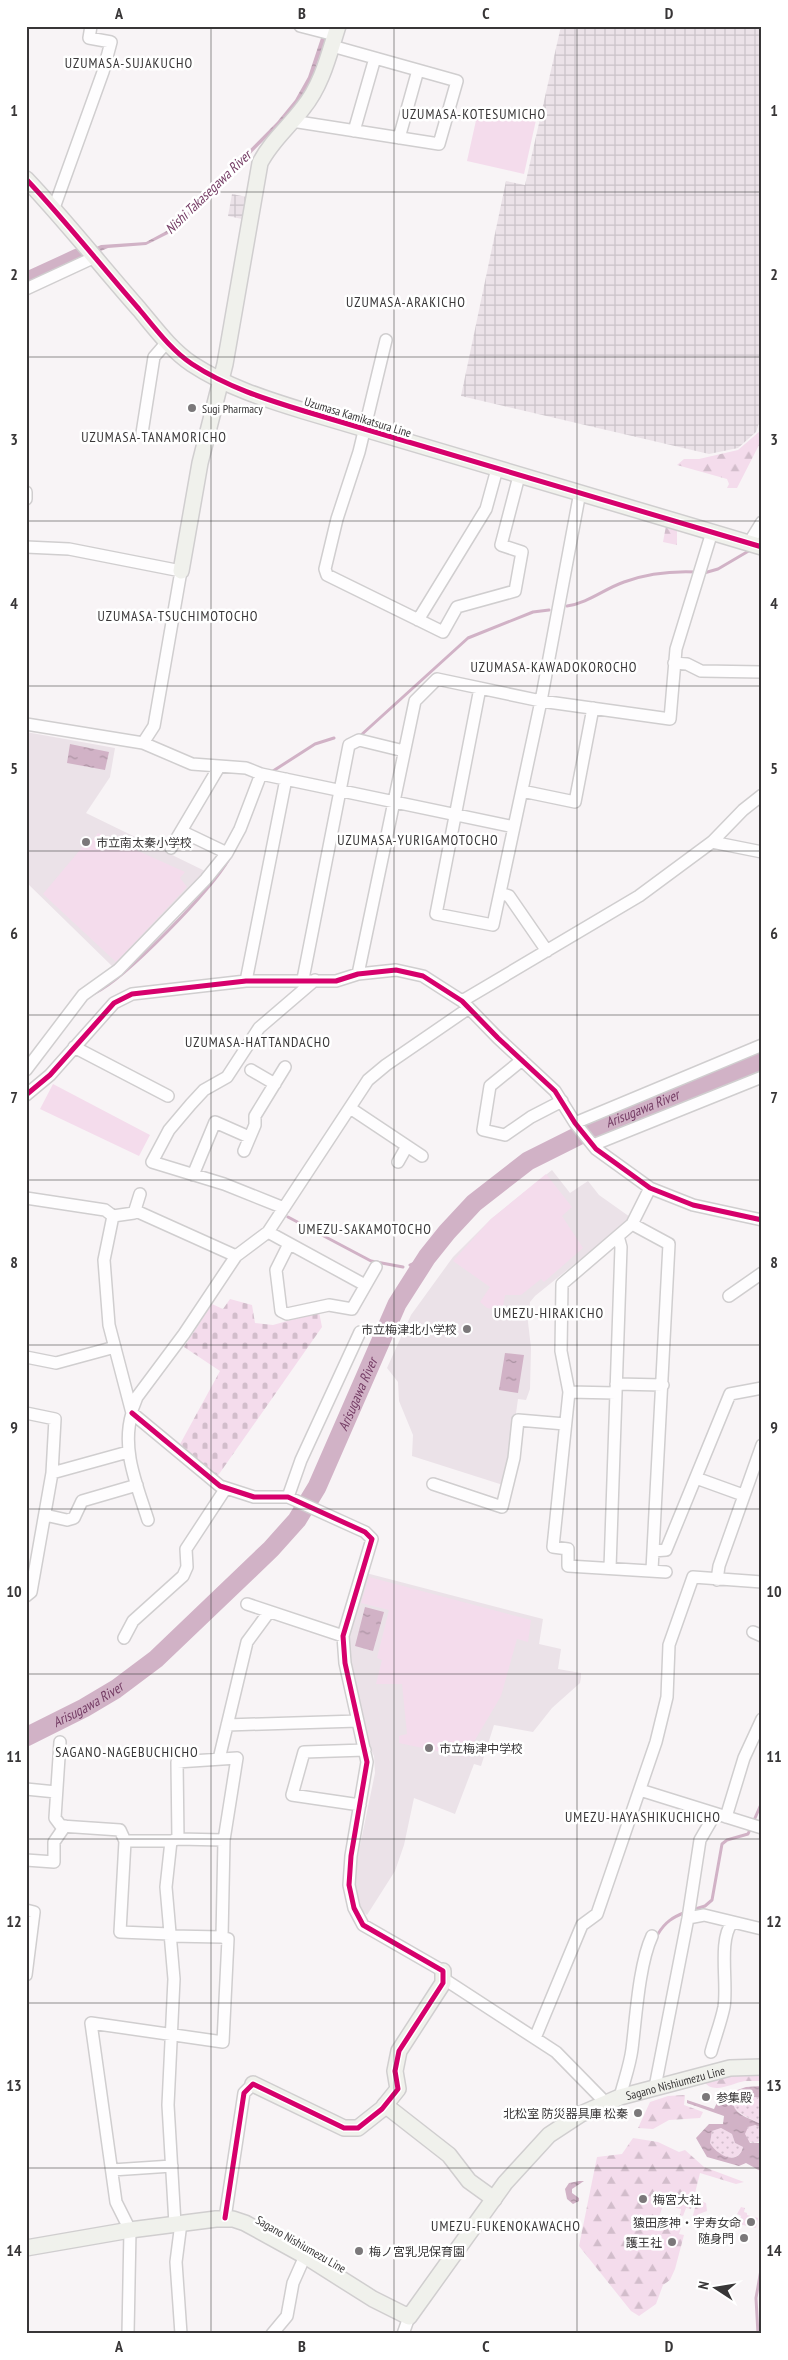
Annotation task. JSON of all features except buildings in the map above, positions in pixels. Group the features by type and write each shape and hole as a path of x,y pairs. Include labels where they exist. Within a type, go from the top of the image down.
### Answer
{"main road":[{"path":"181,572 200,463 225,364 260,163 266,152 311,97 324,70 331,34"},
{"name":"Uzumasa Kamikatsura Line","path":"26,179 54,208 167,342 191,363 220,380 249,394 519,476 580,492 756,545"},
{"path":"253,2084 344,2128 358,2128 385,2105 398,2089 394,2071 399,2051 444,1975"},
{"name":"Sagano Nishiumezu Line","path":"26,2248 130,2230 225,2218 245,2223 305,2256 373,2299 407,2329 494,2199 525,2159 549,2135 582,2114 613,2099 730,2068 762,2067"},
{"path":"385,2105 449,2155 469,2181 494,2199"}],"street":[{"path":"54,208 103,72 111,42 89,38 91,26"},
{"path":"292,121 439,144 456,81 375,58 331,34 300,26"},
{"path":"354,131 375,58"},
{"path":"398,138 418,70"},
{"path":"26,288 92,254"},
{"path":"386,340 348,488 337,519 326,569 328,575 443,632 457,607 515,591 522,552 501,545 519,476"},
{"path":"142,433 154,357 167,342"},
{"path":"418,620 486,509 498,469"},
{"path":"26,492 26,499"},
{"path":"480,688 436,914 493,925 541,701 580,492"},
{"path":"756,545 762,522"},
{"path":"358,974 415,701 437,679 541,701 670,719 674,663 682,627 712,532"},
{"path":"26,547 68,550 181,572 154,726 143,743"},
{"path":"674,663 687,664 701,671 762,672"},
{"path":"522,790 575,802 593,708"},
{"path":"26,724 143,743 192,764 246,768 262,774 514,827"},
{"path":"303,979 349,745 359,740 404,751"},
{"path":"171,848 219,767"},
{"path":"26,1070 83,996 118,970 206,879 227,853 240,829 262,774"},
{"path":"246,981 286,779"},
{"path":"148,1520 128,1452 128,1427 137,1397 184,1334 236,1256 268,1232 368,1080 466,1004 547,951 639,896 712,842 743,810 762,795"},
{"path":"181,831 227,853"},
{"path":"712,842 724,846 762,852"},
{"path":"500,893 509,896 547,951"},
{"path":"26,1095 50,1075 114,1003 132,994 246,981 303,979 336,981 358,974 396,970 423,976 466,1004 555,1091 577,1125 592,1143 650,1188 693,1205 762,1220"},
{"path":"284,1208 248,1192 152,1162 169,1130 204,1090 227,1077 260,1028 316,980"},
{"path":"577,1125 753,1046"},
{"path":"74,1047 168,1096"},
{"path":"522,1060 490,1086 483,1130 505,1135 531,1117 562,1101"},
{"path":"244,1151 255,1124 255,1116 286,1067"},
{"path":"252,1070 275,1084"},
{"path":"592,1143 762,1077"},
{"path":"350,1108 422,1156"},
{"path":"193,1175 215,1122 249,1137"},
{"path":"398,1162 407,1146"},
{"path":"650,1188 632,1224 562,1284 561,1351 569,1392 553,1546 568,1549 568,1566 666,1572"},
{"path":"136,1211 140,1194"},
{"path":"26,1198 105,1210 113,1216 127,1215 136,1211 236,1256"},
{"path":"113,1216 104,1260 109,1325 132,1411 220,1486 254,1497 291,1499 365,1532 372,1540 343,1636 345,1663 367,1762 349,1885 354,1908 363,1924 444,1975 556,2052 613,2099 632,2050 634,2018 647,1947 652,1936"},
{"path":"632,1224 669,1244 652,1570"},
{"path":"268,1232 365,1285"},
{"path":"610,1568 621,1247 618,1236"},
{"path":"290,1244 276,1270 280,1311 287,1314 329,1304 352,1309 376,1267"},
{"path":"729,1296 762,1273"},
{"path":"291,1499 301,1460 360,1332"},
{"path":"26,1357 56,1363 116,1347"},
{"path":"569,1392 663,1385"},
{"path":"653,1551 666,1550 730,1394 762,1388"},
{"path":"26,1413 54,1419 52,1473 31,1592 26,1596"},
{"path":"433,1484 502,1506 514,1458 518,1420 565,1424"},
{"path":"718,1580 719,1566 762,1445"},
{"path":"52,1473 128,1452"},
{"path":"696,1478 743,1495"},
{"path":"45,1515 67,1520 74,1518 82,1500 137,1485"},
{"path":"124,1638 134,1621 183,1576 187,1567 186,1549 226,1488"},
{"path":"535,2038 582,1925 597,1914 640,1790 656,1742 666,1697 669,1645 693,1577 762,1582"},
{"path":"246,1604 343,1636"},
{"path":"219,1759 247,1642 269,1612"},
{"path":"655,2087 688,1918 700,1840 720,1815 762,1719"},
{"path":"227,1726 358,1721"},
{"path":"60,1742 55,1818 61,1826 120,1830 125,1841 120,1932 228,1939 223,2042 91,2023 116,2202 130,2230 128,2334"},
{"path":"360,1806 292,1795 304,1752 364,1750"},
{"path":"181,2334 176,2262 178,2224 168,2105 173,2036 174,1979 166,1887 174,1840 177,1762 237,1758 224,1840 222,1938"},
{"path":"26,1789 56,1792"},
{"path":"640,1790 762,1828"},
{"path":"26,1860 54,1862 54,1842 65,1826"},
{"path":"125,1841 224,1840"},
{"path":"26,1910 34,1912 26,1976"},
{"path":"688,1918 704,1914 732,1923 762,1929"},
{"path":"711,2052 724,2006 725,1957 728,1927 732,1923"},
{"path":"225,2218 244,2093 253,2084"},
{"path":"112,2170 172,2166"},
{"path":"272,2334 287,2316 293,2283 305,2256"}],"shaded area":[{"path":"561,26 762,26 762,415 756,432 738,448 709,454 461,396 506,181 525,185"},
{"path":"232,194 247,197 242,219 228,216"},
{"name":"市立南太秦小学校","path":"26,732 115,748 110,777 86,813 207,872 114,968 26,882"},
{"name":"市立梅津北小学校","path":"552,1170 570,1193 588,1181 599,1195 630,1217 630,1219 530,1302 528,1322 531,1348 530,1389 526,1400 518,1399 509,1463 503,1485 412,1456 413,1435 399,1401 398,1382 387,1368 411,1315 453,1257 491,1219"},
{"name":"市立梅津中学校","path":"366,1573 543,1619 539,1644 561,1649 558,1669 581,1673 580,1683 552,1708 533,1732 494,1725 481,1766 474,1764 455,1814 414,1798 404,1845 395,1871 367,1915 357,1906 354,1888 355,1870 375,1773 374,1756 367,1741 347,1651 349,1635"}],"green space":[{"path":"479,107 536,120 524,174 467,161"},
{"path":"760,431 762,438 737,488 727,488 729,484 727,479 677,465 684,459 699,459 738,450"},
{"path":"666,526 677,528 677,545 663,542"},
{"path":"98,833 185,872 180,878 187,887 116,962 43,894 85,844 88,846"},
{"path":"53,1084 150,1135 139,1156 40,1109"},
{"path":"546,1174 572,1207 562,1216 583,1248 544,1282 541,1279 521,1295 505,1295 502,1311 487,1308 480,1302 490,1287 453,1261 491,1219"},
{"path":"230,1299 252,1305 255,1323 273,1325 319,1312 322,1327 217,1477 179,1446 220,1371 184,1347 212,1304 223,1309"},
{"path":"369,1577 531,1620 528,1642 517,1639 501,1696 465,1757 399,1743 399,1736 407,1734 402,1684 376,1684 382,1660 377,1658 389,1610 361,1603"},
{"path":"731,2074 762,2074 762,2081 745,2081 717,2088 707,2085 703,2080"},
{"path":"685,2095 684,2105 703,2112 700,2118 669,2120 653,2129 638,2128 650,2102 668,2096"},
{"path":"747,2096 762,2098 762,2125 743,2115 733,2106 734,2100"},
{"path":"754,2125 760,2128 763,2134 760,2140 754,2143 748,2140 745,2134 748,2128"},
{"path":"721,2128 732,2134 735,2143 743,2147 740,2153 732,2158 717,2152 710,2143 712,2131"},
{"path":"633,2138 658,2142 679,2152 685,2150 704,2167 744,2182 736,2184 700,2173 691,2209 686,2208 683,2216 680,2215 681,2209 663,2205 657,2223 676,2229 677,2224 682,2225 679,2234 684,2235 675,2269 670,2280 663,2285 656,2304 639,2316 631,2311 579,2246 597,2157 622,2154"},
{"path":"701,2201 706,2203 707,2211 699,2214 697,2219 692,2219 696,2204"},
{"path":"741,2207 745,2208 744,2212 747,2215 758,2218 756,2228 739,2224 737,2228 732,2226 734,2219 740,2220 741,2216 737,2214"}],"water":[{"path":"325,26 330,26 308,90 290,114 174,231 146,245 108,248 57,269 55,265 101,245 146,242 172,228 277,122 295,100 308,77"},
{"path":"70,744 109,752 105,770 67,763"},
{"path":"505,1353 524,1355 518,1393 499,1390"},
{"path":"365,1607 384,1612 373,1651 355,1646"},
{"path":"762,2086 762,2098 747,2096 733,2101 736,2110 762,2125 762,2128 755,2125 748,2127 745,2134 750,2143 760,2143 762,2138 762,2172 746,2163 739,2166 707,2157 696,2138 709,2124 723,2124 724,2116 687,2103 687,2100 714,2109 720,2096 746,2087","holes":["721,2128 732,2134 735,2143 743,2147 740,2153 732,2158 717,2152 710,2143 712,2131"]},
{"path":"584,2181 572,2189 572,2193 579,2198 579,2201 573,2204 567,2199 565,2189 569,2183"}],"waterway":[{"name":"Nishi Takasegawa River","path":"26,282 78,258"},
{"path":"704,573 718,569 752,549"},
{"path":"567,606 582,602 632,579 678,572 696,572"},
{"path":"360,736 468,638 533,612 549,610"},
{"path":"273,771 315,744 334,738"},
{"path":"95,993 126,970 167,932 205,891 229,859"},
{"name":"Arisugawa River","path":"26,1737 84,1708 116,1689 156,1659 271,1549 297,1520 317,1487 397,1304 427,1257 474,1203 528,1161 592,1129 762,1060"},
{"path":"288,1217 371,1261 403,1267"},
{"path":"410,1265 427,1257"},
{"path":"692,1910 705,1906 712,1900 722,1844 727,1840 748,1834 762,1802"},
{"path":"658,1934 670,1920 686,1912"},
{"path":"758,2334 756,2298 762,2264"}],"cycle path":[{"path":"26,179 157,331 184,358 205,372 233,386 304,411 762,547"},
{"path":"26,1095 50,1075 114,1003 132,994 246,981 336,981 358,974 396,970 423,976 462,1001 498,1038 555,1091 575,1123 596,1149 650,1188 693,1205 762,1220"},
{"path":"132,1413 220,1486 254,1497 288,1497 365,1532 372,1539 343,1636 345,1663 367,1762 351,1856 349,1885 354,1908 363,1925 443,1971 443,1983 399,2051 395,2071 398,2089 382,2109 358,2128 344,2128 253,2084 244,2093 225,2218"}],"place":[{"name":"Sugi Pharmacy","path":"192,408"},
{"name":"市立南太秦小学校","path":"86,842"},
{"name":"市立梅津北小学校","path":"467,1329"},
{"name":"市立梅津中学校","path":"429,1748"},
{"name":"参集殿","path":"706,2097"},
{"name":"北松室 防災器具庫 松秦","path":"638,2113"},
{"name":"梅宮大社","path":"643,2199"},
{"name":"猿田彦神・宇寿女命","path":"751,2222"},
{"name":"随身門","path":"744,2238"},
{"name":"護王社","path":"672,2242"},
{"name":"梅ノ宮乳児保育園","path":"359,2251"}],"district":[{"name":"UZUMASA-SUJAKUCHO","path":"129,63"},
{"name":"UZUMASA-KOTESUMICHO","path":"474,114"},
{"name":"UZUMASA-ARAKICHO","path":"406,302"},
{"name":"UZUMASA-TANAMORICHO","path":"154,437"},
{"name":"UZUMASA-TSUCHIMOTOCHO","path":"178,616"},
{"name":"UZUMASA-KAWADOKOROCHO","path":"554,667"},
{"name":"UZUMASA-YURIGAMOTOCHO","path":"418,840"},
{"name":"UZUMASA-HATTANDACHO","path":"258,1042"},
{"name":"UMEZU-SAKAMOTOCHO","path":"365,1229"},
{"name":"UMEZU-HIRAKICHO","path":"549,1313"},
{"name":"SAGANO-NAGEBUCHICHO","path":"127,1752"},
{"name":"UMEZU-HAYASHIKUCHICHO","path":"643,1817"},
{"name":"UMEZU-FUKENOKAWACHO","path":"506,2226"}]}
